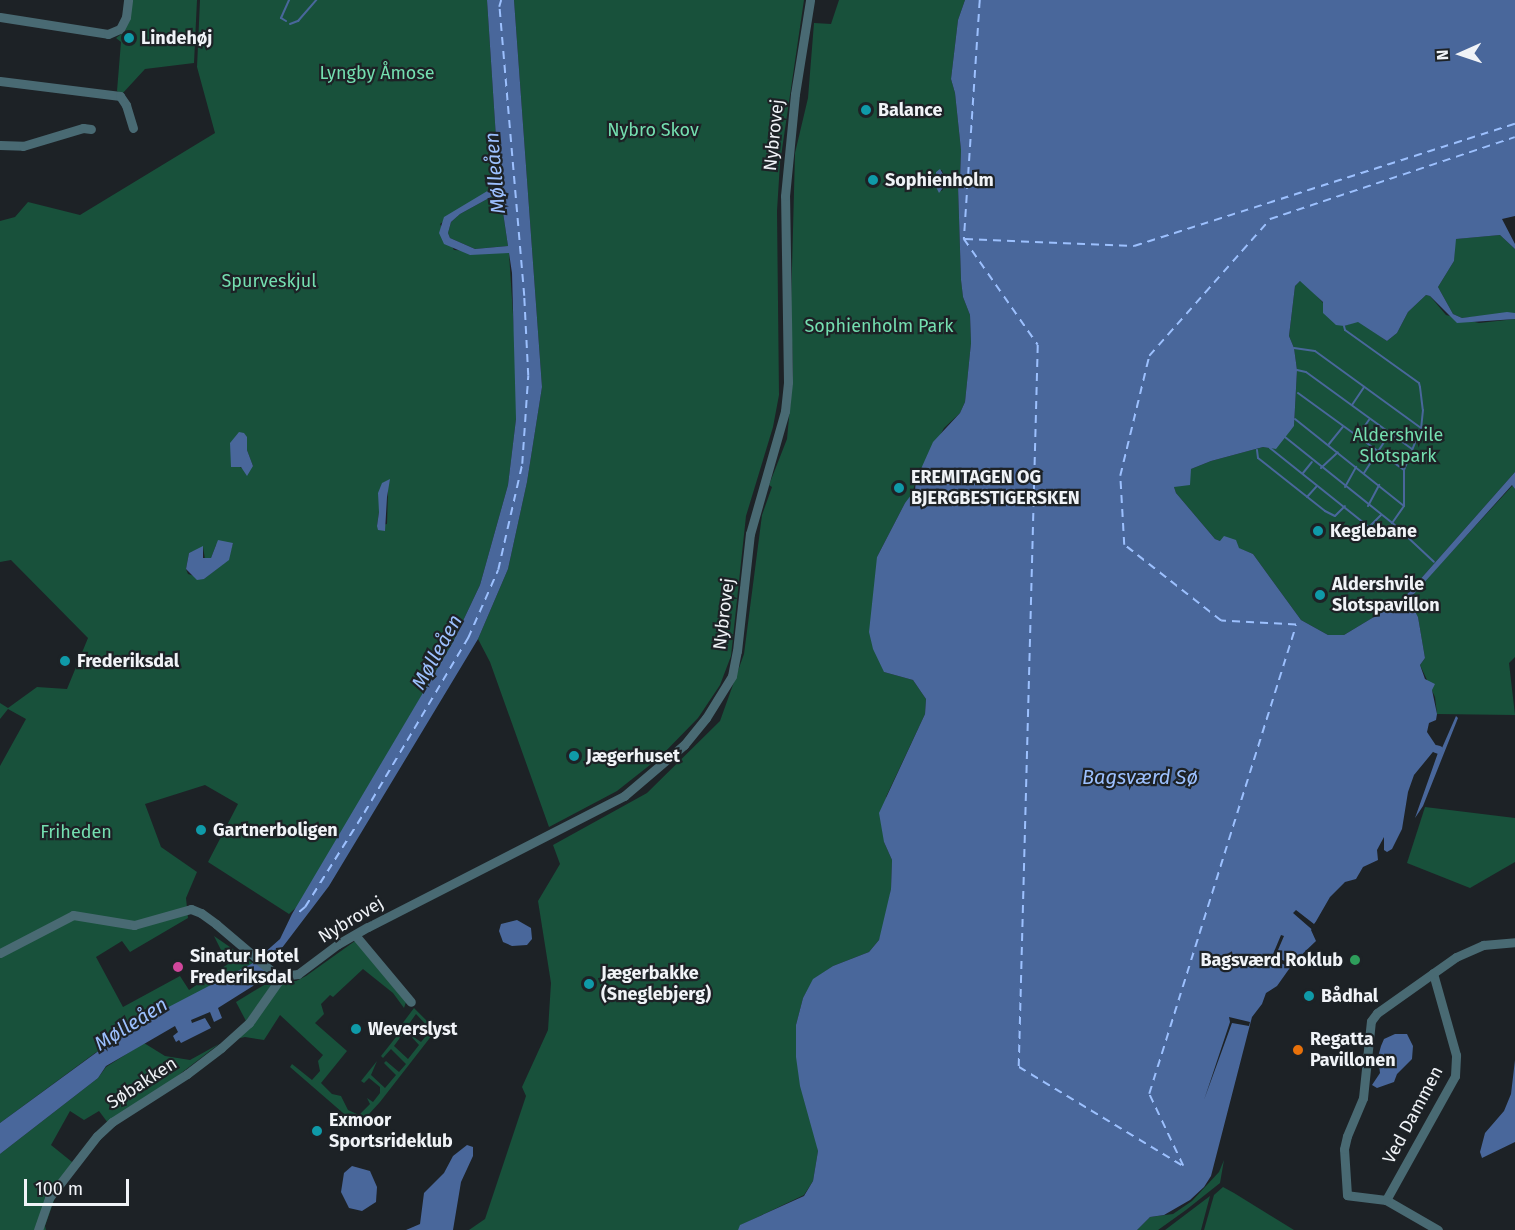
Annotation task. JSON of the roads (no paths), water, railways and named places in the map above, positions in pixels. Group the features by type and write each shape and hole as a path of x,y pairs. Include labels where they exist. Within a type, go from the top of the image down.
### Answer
{"street":[{"path":"0,17 108,34 120,29 126,17 128,0"},
{"name":"Nybrovej","path":"282,976 304,970 355,934 624,796 648,778 684,745 727,687 737,651 750,534 785,411 788,382 785,196 795,94 810,0"},
{"path":"0,81 120,96 126,105 133,128"},
{"path":"0,145 22,146 83,128 91,129"},
{"path":"0,953 73,915 134,925 191,909 201,913 272,971 282,976"},
{"path":"355,934 411,1002"},
{"path":"1438,1230 1386,1200 1347,1195 1344,1149 1365,1087 1371,1021 1456,957 1476,948 1500,942 1515,942"},
{"name":"Ved Dammen","path":"1386,1200 1455,1076 1456,1055 1433,973"},
{"name":"Søbakken","path":"38,1230 49,1198 97,1136 112,1122 187,1074 249,1023 282,976"}],"water":[{"path":"487,0 514,0 542,387 527,482 508,569 478,639 329,886 253,986 218,1008 222,1018 214,1022 210,1012 191,1020 192,1023 205,1018 211,1028 181,1043 179,1040 176,1042 173,1036 178,1032 175,1026 106,1066 98,1078 0,1154 0,1123 134,1025 253,963 280,939 292,914 453,642 480,585 508,485 516,419 512,273 509,253 470,255 444,244 439,233 444,217 499,184","holes":["500,192 508,246 475,249 450,238 448,233 451,222 460,214"]},
{"name":"Bagsværd Sø","path":"965,0 1515,0 1515,216 1502,219 1515,244 1515,249 1500,235 1456,239 1454,261 1438,287 1453,314 1462,318 1507,312 1515,313 1515,319 1457,323 1430,296 1426,295 1408,312 1397,333 1387,341 1358,322 1344,326 1336,325 1323,313 1323,302 1300,281 1295,286 1289,336 1294,348 1297,370 1294,426 1276,449 1263,447 1211,461 1191,469 1190,485 1174,487 1176,493 1215,539 1220,541 1224,536 1236,540 1239,548 1253,554 1301,620 1328,635 1344,635 1402,600 1515,472 1515,489 1512,485 1413,595 1411,604 1418,617 1425,658 1420,665 1425,679 1435,684 1432,690 1436,720 1429,723 1427,732 1437,747 1414,775 1408,792 1402,829 1392,849 1387,852 1384,850 1384,837 1377,850 1378,860 1363,867 1356,879 1345,882 1330,897 1311,930 1316,941 1294,962 1277,986 1266,993 1262,1004 1252,1017 1211,1176 1204,1187 1190,1200 1164,1215 1150,1217 1137,1230 738,1230 740,1225 804,1196 813,1181 818,1151 800,1086 796,1057 796,1025 803,998 813,979 833,966 869,952 879,940 891,889 892,860 884,842 879,813 925,714 926,699 913,680 884,672 873,649 869,632 877,557 905,503 915,490 916,480 933,442 960,413 965,402 971,343 970,315 963,297 961,280 958,186 945,185 939,193 935,185 936,172 940,169 946,179 960,179 961,150 955,93 951,79 958,20"},
{"path":"239,432 244,433 247,437 247,450 253,466 247,476 241,467 231,467 230,443"},
{"path":"390,479 385,531 378,530 378,493 382,483"},
{"path":"218,540 233,543 229,560 204,579 197,580 186,569 189,553 203,546 203,558 211,558"},
{"path":"1456,716 1458,718 1423,806 1415,818 1440,747 1442,748"},
{"path":"517,920 531,928 532,939 527,945 512,946 503,942 499,931 501,924"},
{"path":"1395,1034 1407,1034 1413,1046 1412,1059 1397,1074 1394,1082 1377,1088 1372,1085 1380,1073 1378,1057 1381,1046 1384,1039"},
{"path":"1515,1060 1515,1142 1482,1158 1480,1152 1485,1133 1504,1111 1511,1094"},
{"path":"467,1145 473,1147 473,1156 461,1182 453,1230 406,1230 420,1224 424,1193 444,1173 453,1156"},
{"path":"352,1166 370,1171 377,1187 376,1202 362,1211 349,1208 341,1192 344,1173"}],"waterway":[{"path":"286,21 281,18 289,0"},
{"path":"290,24 298,21 316,0"},
{"path":"1344,326 1345,330 1419,383 1420,387 1423,410 1421,428 1404,470 1404,506 1392,523"},
{"path":"1294,348 1315,351 1421,428"},
{"path":"1297,370 1306,372 1412,449"},
{"path":"1352,405 1364,387"},
{"path":"1298,393 1404,470"},
{"path":"1295,419 1404,506"},
{"path":"1357,437 1369,420"},
{"path":"1329,444 1343,427"},
{"path":"1364,473 1390,433"},
{"path":"1285,437 1396,526"},
{"path":"1270,448 1369,527 1381,515"},
{"path":"1257,450 1258,458 1325,511 1335,516 1345,506"},
{"path":"1321,468 1338,452"},
{"path":"1303,473 1312,462"},
{"path":"1345,487 1356,467"},
{"path":"1368,506 1379,485"},
{"path":"1307,497 1317,486"},
{"path":"1401,531 1434,562"}],"place":[{"name":"Lindehøj","path":"129,38"},
{"name":"Balance","path":"866,110"},
{"name":"Sophienholm","path":"873,180"},
{"name":"EREMITAGEN OG BJERGBESTIGERSKEN","path":"899,488"},
{"name":"Keglebane","path":"1318,531"},
{"name":"Aldershvile Slotspavillon","path":"1320,595"},
{"name":"Frederiksdal","path":"65,661"},
{"name":"Jægerhuset","path":"574,756"},
{"name":"Gartnerboligen","path":"201,830"},
{"name":"Bagsværd Roklub","path":"1355,960"},
{"name":"Sinatur Hotel Frederiksdal","path":"178,967"},
{"name":"Jægerbakke (Sneglebjerg)","path":"589,984"},
{"name":"Bådhal","path":"1309,996"},
{"name":"Weverslyst","path":"356,1029"},
{"name":"Regatta Pavillonen","path":"1298,1050"},
{"name":"Exmoor Sportsrideklub","path":"317,1131"}],"park label":[{"name":"Lyngby Åmose","path":"377,73"},
{"name":"Nybro Skov","path":"653,130"},
{"name":"Spurveskjul","path":"269,281"},
{"name":"Sophienholm Park","path":"879,326"},
{"name":"Aldershvile Slotspark","path":"1398,446"},
{"name":"Friheden","path":"76,832"}],"water label":[{"name":"Mølleåen","path":"495,173"},
{"name":"Mølleåen","path":"437,652"},
{"name":"Mølleåen","path":"131,1024"}]}
